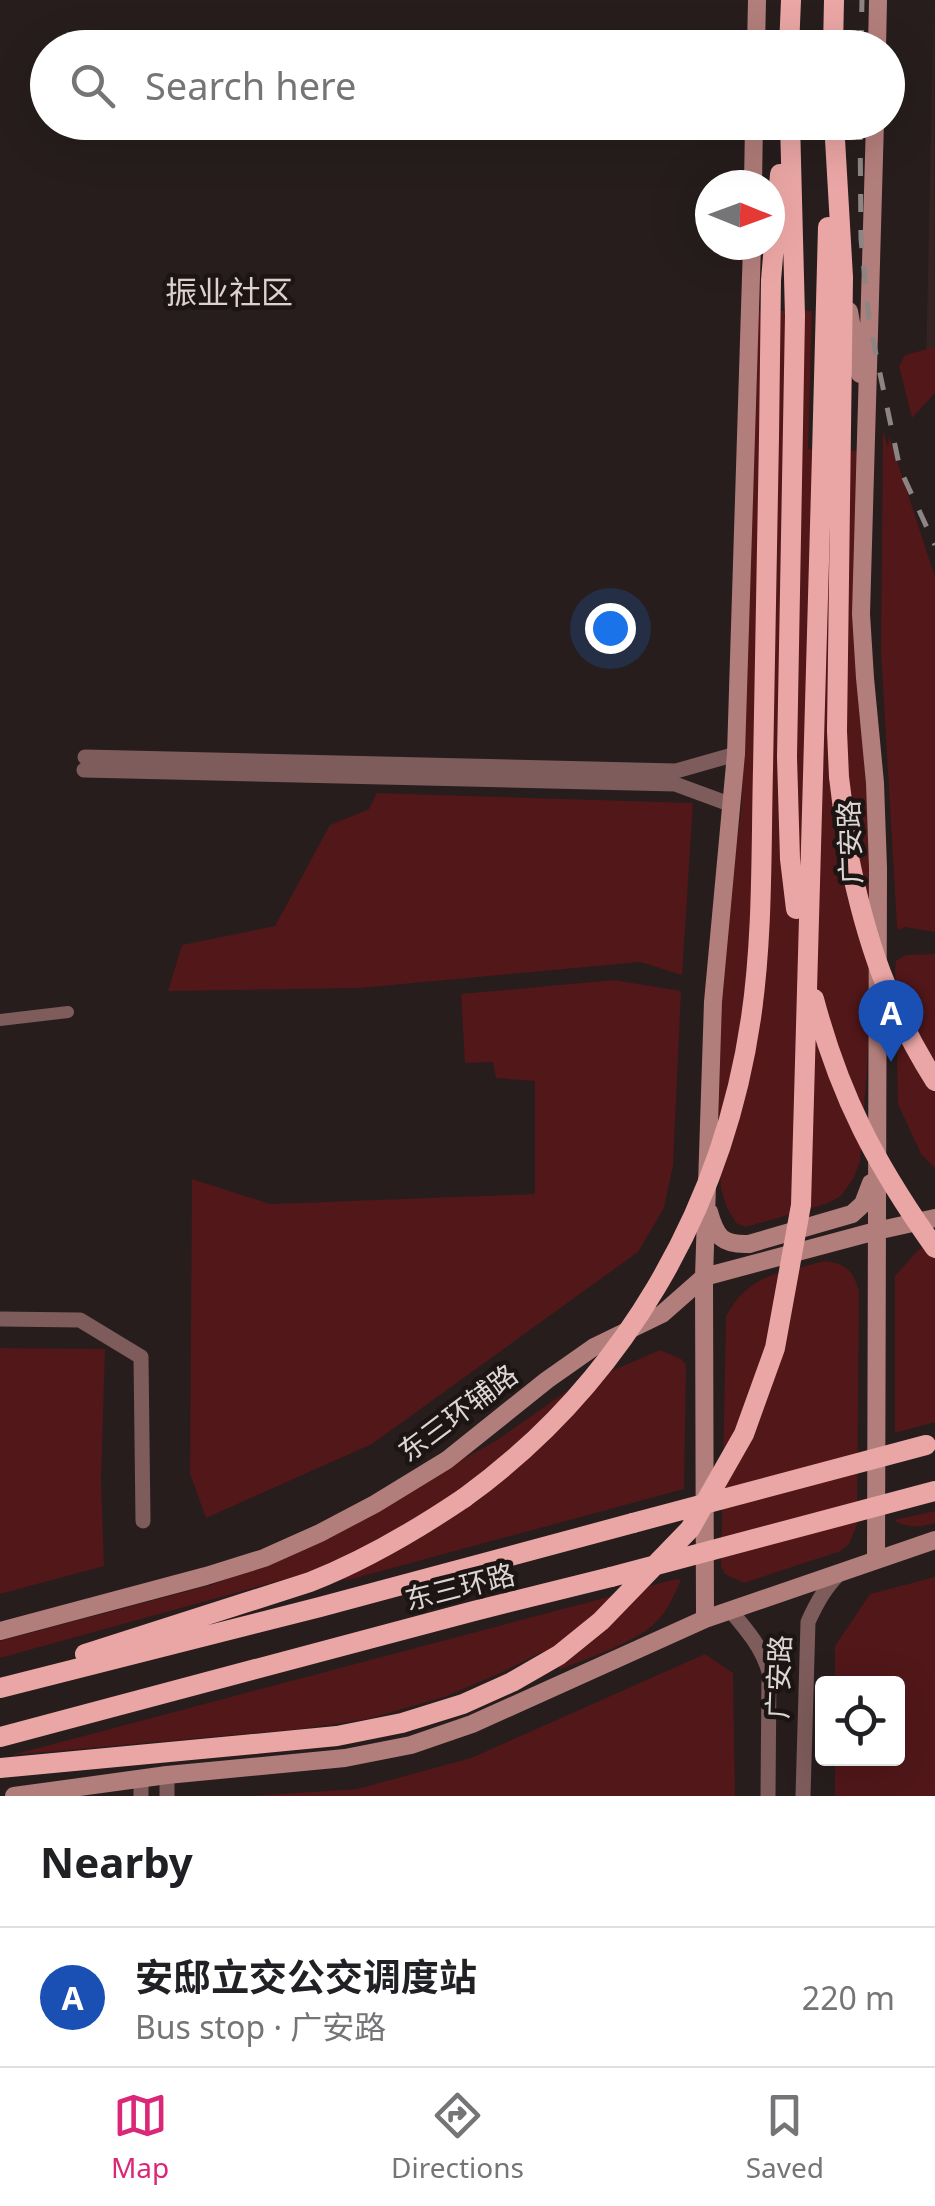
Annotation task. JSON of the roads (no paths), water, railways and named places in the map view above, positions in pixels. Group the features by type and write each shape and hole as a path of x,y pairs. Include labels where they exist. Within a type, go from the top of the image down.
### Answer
{"highway":[{"path":"789,30 790,0"},
{"path":"833,30 834,0"},
{"path":"0,1680 310,1582 342,1570 412,1533 464,1498 539,1435 598,1373 662,1279 697,1210 721,1148 751,1016 760,923 771,280 785,140"},
{"path":"788,140 794,316 786,725 790,859 796,909 810,988 846,1098 881,1168 935,1248"},
{"path":"832,140 832,459 838,777 858,902 883,983 935,1081"},
{"path":"0,1768 337,1736 402,1723 462,1704 512,1682 547,1662 602,1621 690,1530 744,1434 776,1348 800,1206 843,277 833,140"},
{"name":"东三环路","path":"0,1688 930,1444"},
{"name":"东三环路","path":"0,1737 935,1491"}],"main road":[{"path":"756,30 757,0"},
{"path":"877,30 878,0"},
{"path":"753,170 754,140"},
{"name":"广安路","path":"875,140 862,614 876,783 878,868 876,1560"},
{"path":"705,1619 704,1277 713,1002 736,754 752,260"},
{"path":"843,277 867,414"},
{"path":"707,1202 721,1238 732,1244 749,1244 852,1214 863,1204 877,1166"},
{"name":"东三环辅路","path":"0,1631 264,1558 375,1504 446,1460 547,1380 594,1347 662,1314 704,1277 935,1218"},
{"path":"14,1796 141,1787 167,1775 344,1758 411,1745 472,1724 705,1619 935,1540"}],"street":[{"path":"732,805 676,784 84,764 676,771 736,754"},
{"path":"0,1020 68,1012"},
{"path":"0,1320 80,1320 141,1356 143,1521"},
{"name":"广安路","path":"803,1796 808,1622 816,1602 843,1570"},
{"name":"广安路","path":"730,1610 758,1645 769,1672 768,1796"},
{"path":"167,1775 167,1796"}],"railway":[{"path":"861,30 862,0"},
{"path":"860,140 861,239 869,321 900,469 935,545"}],"place":[{"name":"安邸立交公交调度站","path":"891,1062"}],"district":[{"name":"振业社区","path":"229,293"}]}
